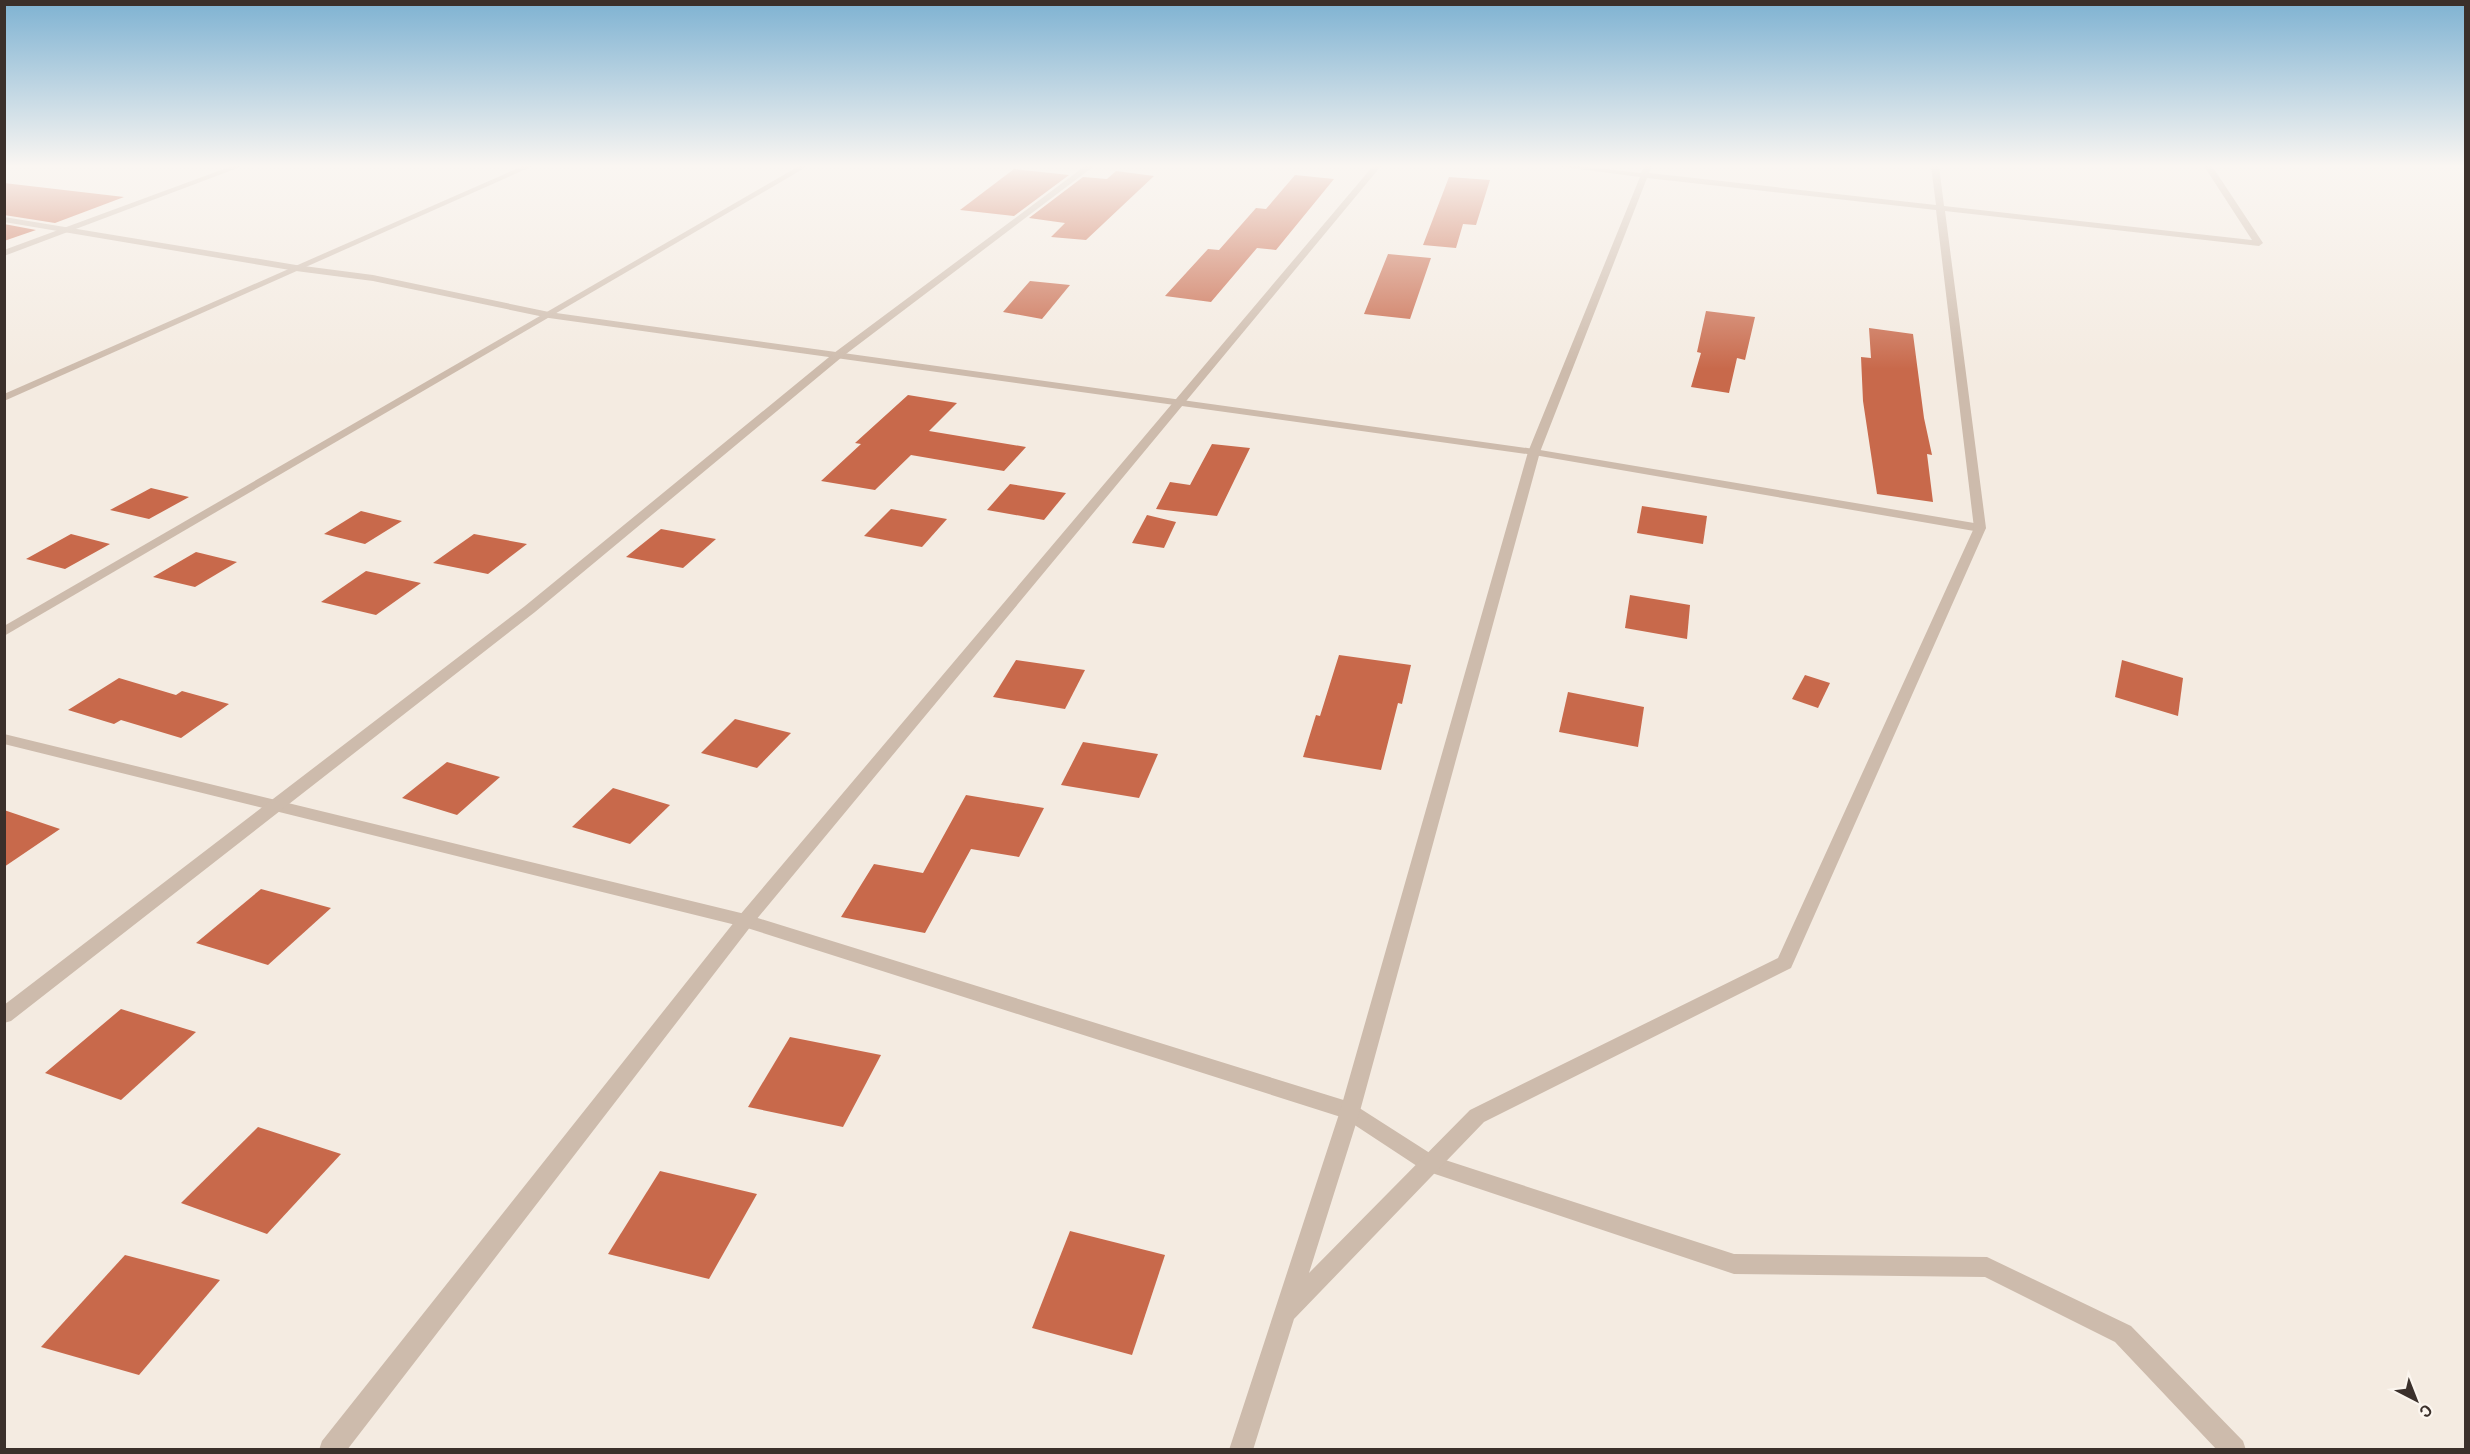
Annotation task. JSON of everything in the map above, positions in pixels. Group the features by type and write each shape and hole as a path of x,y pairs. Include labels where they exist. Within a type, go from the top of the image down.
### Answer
{"street":[{"path":"4,254 58,234"},
{"path":"91,234 296,268 373,278 549,315 1534,452 1980,528"},
{"path":"4,398 374,234"},
{"path":"4,632 688,234"},
{"path":"4,1016 530,609 838,355 1000,234"},
{"path":"331,1449 745,921 1320,234"},
{"path":"1241,1449 1350,1111 1534,452 1621,234"},
{"path":"1286,1312 1477,1116 1785,963 1980,528 1943,234"},
{"path":"2178,234 2259,243 2253,234"},
{"path":"4,739 745,921 1350,1111 1430,1164 1734,1264 1987,1267 2123,1334 2234,1449"}],"building":[{"path":"4,234 25,234 4,241"},
{"path":"1054,234 1093,234 1086,240 1051,237"},
{"path":"1233,234 1289,234 1276,250 1257,248 1211,302 1165,296 1208,249 1219,250"},
{"path":"1427,234 1460,234 1456,248 1423,245"},
{"path":"1388,254 1431,258 1410,319 1364,314"},
{"path":"1030,281 1070,285 1042,319 1003,312"},
{"path":"1706,311 1755,317 1745,360 1737,358 1729,393 1691,387 1701,353 1697,352"},
{"path":"1869,328 1913,334 1924,418 1932,455 1927,454 1933,502 1877,494 1863,401 1861,357 1871,358"},
{"path":"908,395 957,403 929,431 1026,447 1004,471 911,455 875,490 821,481 861,444 855,443"},
{"path":"1212,444 1250,448 1217,516 1156,509 1170,482 1190,485"},
{"path":"1010,484 1066,493 1044,520 987,510"},
{"path":"151,488 189,497 149,519 110,510"},
{"path":"1642,506 1707,516 1703,544 1637,533"},
{"path":"891,509 947,519 922,547 864,536"},
{"path":"361,511 402,521 365,544 324,534"},
{"path":"1147,515 1176,522 1164,548 1132,543"},
{"path":"661,529 716,539 683,568 626,557"},
{"path":"71,534 110,544 65,569 26,559"},
{"path":"474,534 527,544 488,574 433,563"},
{"path":"196,552 237,562 195,587 153,577"},
{"path":"366,571 421,583 376,615 321,602"},
{"path":"1630,595 1690,605 1687,639 1625,628"},
{"path":"1339,655 1411,665 1402,704 1398,703 1381,770 1303,757 1316,715 1320,716"},
{"path":"1016,660 1085,670 1065,709 993,697"},
{"path":"2122,660 2183,678 2178,716 2115,697"},
{"path":"1805,675 1830,683 1818,708 1792,699"},
{"path":"119,678 176,695 182,691 229,704 181,738 121,720 114,724 68,710"},
{"path":"1568,692 1644,707 1638,747 1559,732"},
{"path":"735,719 791,733 757,768 701,753"},
{"path":"1083,742 1158,754 1139,798 1061,785"},
{"path":"447,762 500,777 457,815 402,798"},
{"path":"613,788 670,805 630,844 572,827"},
{"path":"966,795 1044,808 1019,857 971,849 925,933 841,917 874,864 923,873"},
{"path":"4,810 60,829 4,867"},
{"path":"261,889 331,908 268,965 196,943"},
{"path":"121,1009 196,1032 121,1100 45,1073"},
{"path":"790,1037 881,1055 843,1127 748,1107"},
{"path":"258,1127 341,1154 267,1234 181,1203"},
{"path":"660,1171 757,1194 709,1279 608,1254"},
{"path":"1070,1231 1165,1255 1132,1355 1032,1328"},
{"path":"125,1255 220,1280 139,1375 41,1347"}]}
